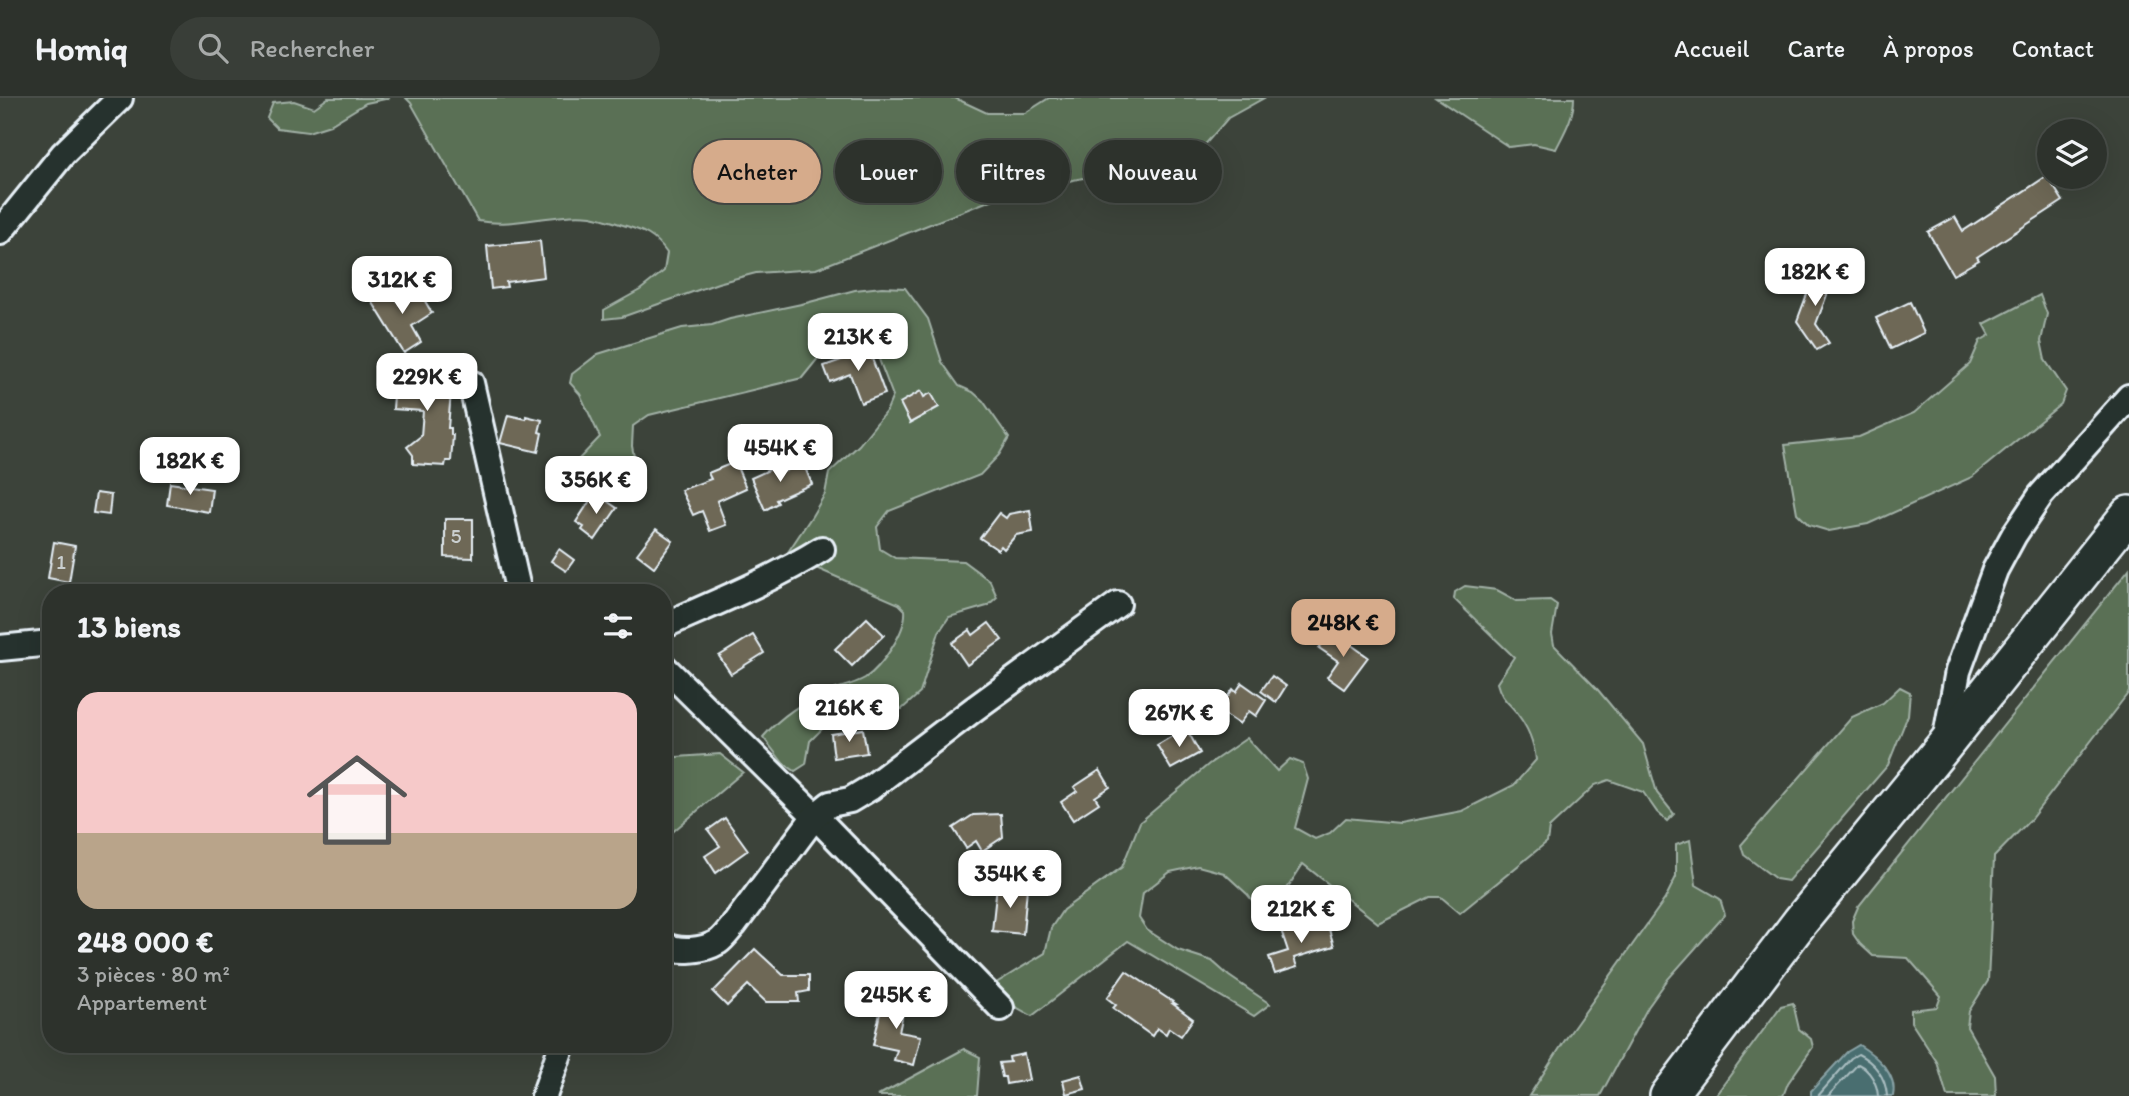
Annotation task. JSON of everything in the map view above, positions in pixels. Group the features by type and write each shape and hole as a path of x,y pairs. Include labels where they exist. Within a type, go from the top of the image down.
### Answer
{"highway":[{"path":"1668,1096 1800,922 2129,514"}],"street":[{"path":"0,232 63,154 120,98"},
{"path":"471,383 517,584"},
{"path":"1944,746 1958,671 1996,570 2014,535 2041,495 2129,397"},
{"path":"672,622 754,586 822,549"},
{"path":"672,949 698,950 719,941 734,925 815,816 830,804 849,800 870,788 1118,604"},
{"path":"0,648 42,644"},
{"path":"672,675 815,816 1001,1009"},
{"path":"544,1096 559,1053"}],"green space":[{"path":"328,98 390,98 366,103 330,125 308,132 277,128 267,118 273,103 294,101 314,108"},
{"path":"406,98 955,98 987,113 1025,113 1049,98 1264,98 1228,118 1209,140 1084,140 1084,178 1070,181 1070,140 956,140 956,203 984,203 816,269 756,273 718,283 622,317 604,319 604,310 640,290 664,271 667,253 662,247 643,232 591,216 563,216 506,223 478,221"},
{"path":"1436,98 1574,98 1574,105 1556,149 1534,144 1509,147"},
{"path":"905,288 928,319 942,362 959,386 973,392 983,401 1009,438 999,455 980,475 889,511 877,527 880,549 895,558 963,561 990,581 997,597 987,606 949,617 939,632 920,693 902,709 854,711 828,723 810,741 806,764 795,771 783,763 763,737 777,722 802,704 872,673 898,637 905,618 905,610 899,604 786,555 825,494 829,473 859,445 887,410 893,396 870,336 823,352 802,378 649,415 633,426 632,446 639,484 629,493 618,494 575,463 600,437 580,394 570,383 572,374 598,354 682,328 712,325 855,290"},
{"path":"2040,295 2047,314 2041,341 2045,360 2066,391 2061,404 1972,477 1868,524 1829,531 1809,525 1797,513 1785,445 1859,437 1914,413 1970,364 1980,341 1990,335 1984,324"},
{"path":"2129,569 2129,692 2030,820 1994,857 1988,981 1969,1011 1967,1027 1995,1076 1996,1096 1947,1096 1937,1062 1911,1022 1911,1010 1937,1007 1941,996 1908,958 1873,956 1853,934 1852,921 1858,907"},
{"path":"1465,586 1497,590 1517,601 1550,600 1557,605 1552,634 1554,645 1598,690 1643,744 1657,793 1674,814 1667,821 1643,792 1609,780 1595,785 1549,828 1547,842 1460,913 1441,897 1430,897 1378,923 1303,864 1267,919 1247,894 1224,873 1198,866 1170,872 1143,893 1139,918 1147,930 1178,950 1212,961 1270,1004 1254,1016 1128,941 1032,1016 1009,1003 993,985 1045,953 1051,928 1063,910 1122,867 1140,822 1209,764 1247,738 1277,771 1290,759 1303,764 1308,779 1295,828 1315,839 1330,833 1346,818 1400,823 1462,811 1514,785 1536,760 1527,729 1502,696 1497,683 1514,657 1454,599 1455,592"},
{"path":"1900,687 1910,692 1908,715 1888,765 1788,881 1776,879 1744,855 1741,845 1852,717 1883,703"},
{"path":"720,754 743,772 672,832 672,757"},
{"path":"1690,840 1696,885 1720,899 1725,915 1668,979 1648,1007 1600,1096 1529,1096 1567,1037 1665,899 1676,877 1676,845"},
{"path":"1793,1003 1799,1029 1811,1039 1813,1047 1788,1083 1783,1096 1715,1096 1781,1006"},
{"path":"964,1049 980,1057 977,1096 877,1096"}],"water":[{"path":"1859,1045 1872,1054 1889,1073 1894,1088 1893,1096 1811,1096 1811,1091 1847,1052"}],"building":[{"path":"2037,183 2037,189 2055,189 2063,201 1953,275 1928,232 1955,217 1963,231"},
{"path":"540,241 544,277 506,282 507,287 491,289 487,246"},
{"path":"1816,270 1834,276 1816,324 1829,343 1817,350 1797,321"},
{"path":"389,286 399,304 419,291 432,313 412,326 421,342 404,353 370,298"},
{"path":"1910,302 1924,333 1891,349 1876,318"},
{"path":"867,345 885,394 861,403 850,374 830,382 824,366 844,359 843,355"},
{"path":"396,368 445,371 445,379 452,379 448,428 451,428 453,435 451,461 446,461 445,466 413,464 413,455 407,447 421,436 423,411 393,409"},
{"path":"921,391 924,397 931,393 939,407 910,423 900,403"},
{"path":"508,415 542,420 538,452 500,443"},
{"path":"735,462 746,488 717,501 726,525 710,531 702,511 693,515 681,490 711,479 708,473"},
{"path":"803,463 812,484 776,500 778,503 765,510 751,478 780,465 783,472"},
{"path":"170,483 212,489 209,512 167,505"},
{"path":"96,493 111,495 109,515 93,513"},
{"path":"595,493 617,508 595,540 576,522"},
{"path":"1030,510 1033,532 1016,535 1004,549 1001,546 998,550 980,538 999,513 1006,518 1009,514"},
{"path":"445,519 473,519 473,558 445,557"},
{"path":"656,529 673,541 654,567 637,554"},
{"path":"54,542 75,546 69,582 48,578"},
{"path":"559,549 574,560 566,571 551,561"},
{"path":"867,618 884,635 852,666 835,649"},
{"path":"989,623 1002,640 967,665 952,643 970,630 973,635"},
{"path":"1332,631 1368,657 1344,689 1327,677 1338,661 1319,648"},
{"path":"753,635 764,653 731,674 719,656"},
{"path":"1272,676 1286,686 1276,702 1261,691"},
{"path":"1242,683 1266,700 1256,716 1249,711 1239,724 1218,710 1233,689 1236,692"},
{"path":"1186,728 1200,753 1171,769 1157,745"},
{"path":"863,729 867,753 834,758 831,734"},
{"path":"1100,770 1110,787 1095,797 1099,803 1073,820 1061,802 1077,791 1074,787"},
{"path":"1001,814 1003,837 982,851 976,841 966,848 953,828 973,815"},
{"path":"725,818 748,850 716,873 705,856 720,846 708,830"},
{"path":"997,885 1027,888 1023,934 992,931"},
{"path":"1305,923 1307,930 1327,923 1334,946 1294,958 1297,967 1275,974 1269,957 1288,951 1281,930"},
{"path":"755,949 783,975 809,975 809,991 798,993 799,1002 766,1002 748,985 727,1006 713,992"},
{"path":"1126,971 1176,1004 1173,1004 1193,1019 1181,1036 1169,1028 1166,1034 1157,1028 1152,1036 1113,1008 1116,1005 1107,998"},
{"path":"884,995 906,999 899,1032 921,1036 914,1065 894,1060 897,1050 873,1045"},
{"path":"1024,1054 1029,1080 1006,1084 999,1063 1010,1062 1009,1057"},
{"path":"1081,1075 1085,1089 1066,1094 1063,1080"}]}
